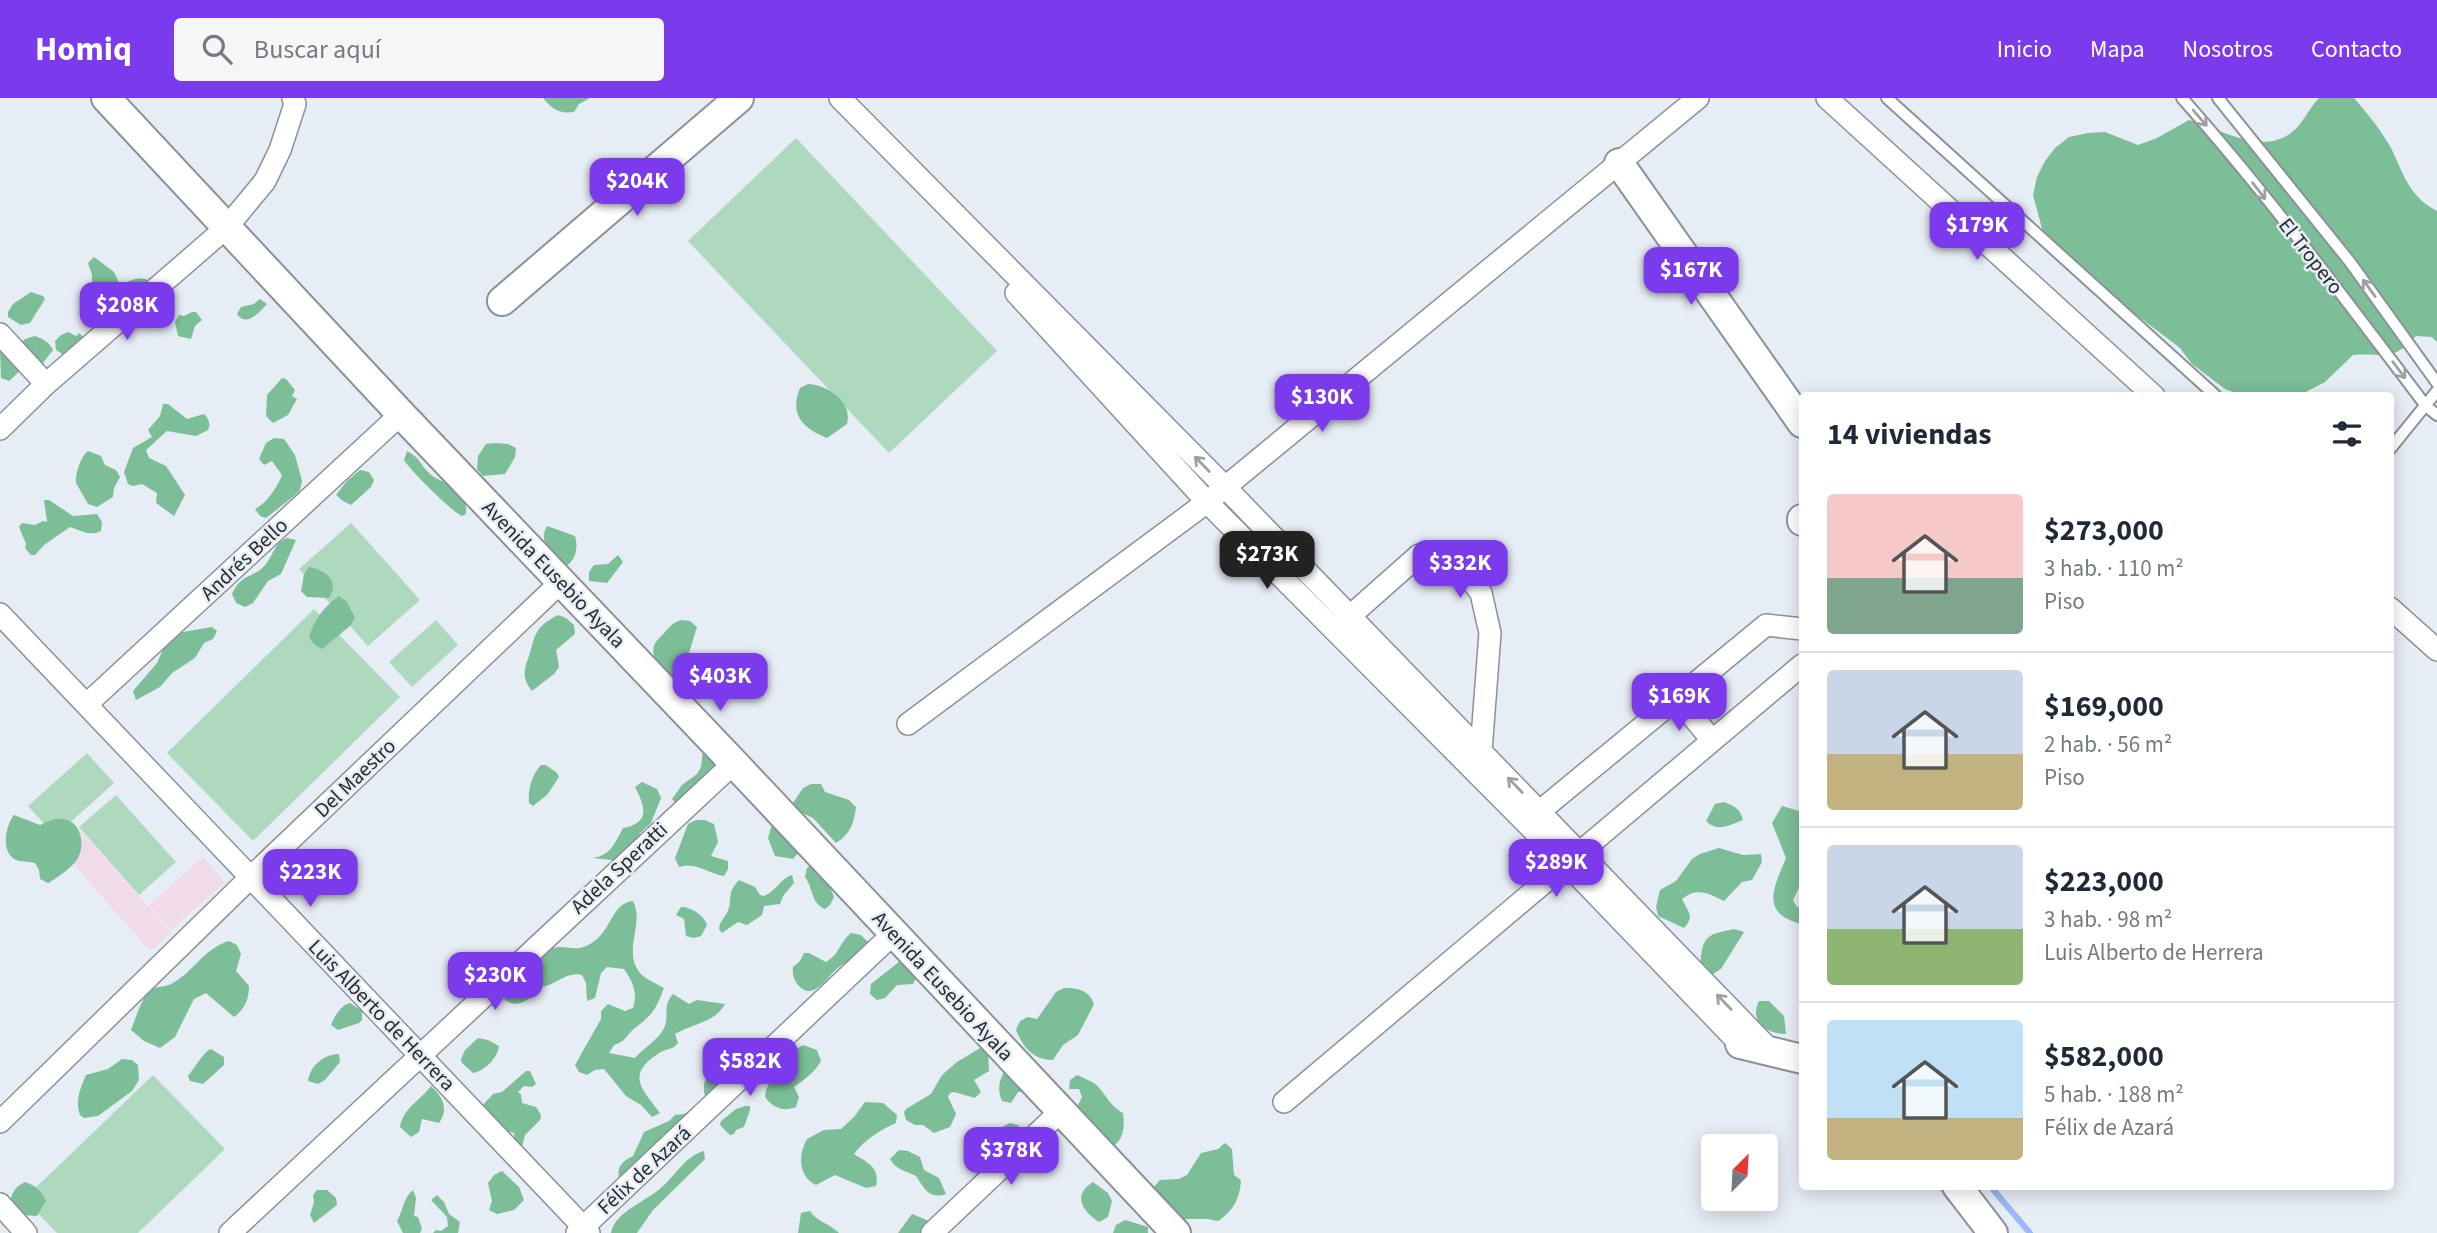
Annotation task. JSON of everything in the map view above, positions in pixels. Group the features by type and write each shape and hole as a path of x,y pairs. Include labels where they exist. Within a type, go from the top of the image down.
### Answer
{"street":[{"name":"Avenida Eusebio Ayala","path":"106,98 401,414 1176,1233"},
{"path":"0,429 46,384 227,227 265,181 280,150 295,104 293,98"},
{"path":"502,301 739,98"},
{"path":"838,98 1225,487 1343,623 1573,857 1771,1051"},
{"path":"838,98 1207,502 1482,751 1540,810 1573,857 1740,1045 1799,1058"},
{"path":"908,724 1207,502 1698,98"},
{"path":"1827,98 2140,391"},
{"path":"1619,163 1799,419"},
{"path":"0,334 46,384"},
{"name":"Andrés Bello","path":"87,704 401,414"},
{"path":"1343,623 1419,555 1446,553 1455,559 1481,593 1490,633 1482,751"},
{"name":"Del Maestro","path":"0,1122 251,877 561,582"},
{"path":"2394,612 2437,650"},
{"name":"Luis Alberto de Herrera","path":"0,614 419,1054 583,1231"},
{"path":"1540,810 1766,625 1799,629"},
{"path":"1284,1102 1799,668"},
{"path":"1677,698 1712,740"},
{"name":"Adela Speratti","path":"230,1233 733,763"},
{"name":"Félix de Azará","path":"583,1231 894,933"},
{"path":"932,1233 1060,1112"},
{"path":"1960,1190 1993,1233"},
{"path":"0,1204 26,1233"}],"lane":[{"path":"1887,98 2212,392"},
{"name":"El Tropero","path":"2182,98 2320,267 2426,406 2437,415"},
{"name":"El Tropero","path":"2218,98 2350,262 2437,383"},
{"path":"2394,444 2437,391"}],"shaded area":[{"path":"79,829 171,932 150,951 58,847"},
{"path":"203,857 225,882 171,930 149,905"}],"green space":[{"path":"543,98 590,98 579,104 574,112 564,112 556,110"},
{"path":"2319,98 2354,98 2390,146 2413,191 2437,211 2437,342 2432,337 2416,336 2393,354 2353,355 2325,382 2306,392 2233,392 2192,364 2180,348 2047,247 2033,195 2037,177 2045,161 2055,148 2069,137 2105,132 2138,145 2189,120 2241,138 2268,142 2281,139 2292,132"},
{"path":"796,138 997,351 889,453 688,241"},
{"path":"94,257 114,272 120,285 140,279 151,282 131,297 115,288 103,291 92,284 88,263"},
{"path":"31,292 45,299 30,323 21,325 8,317 8,312 13,304"},
{"path":"260,299 267,304 253,317 244,319 237,314 241,307 254,304"},
{"path":"196,312 202,320 195,326 191,339 178,336 175,322 179,315"},
{"path":"68,332 76,336 79,333 86,339 67,357 56,350 55,341"},
{"path":"35,336 46,341 53,350 39,368 22,369 9,381 1,378 0,349 3,354 8,354 25,339"},
{"path":"282,378 295,390 292,396 297,399 288,415 273,423 266,416 267,395"},
{"path":"808,384 831,391 843,402 846,409 847,424 827,438 805,425 797,413 800,388"},
{"path":"163,404 168,404 187,419 204,414 209,424 208,430 196,436 167,431 146,450 149,458 166,466 185,495 174,516 156,503 157,493 142,484 128,484 124,472 133,448 152,437 148,430 160,416"},
{"path":"274,438 284,439 295,455 302,481 300,490 266,518 260,516 255,509 271,494 282,475 272,461 264,465 259,459 266,443"},
{"path":"495,443 516,448 515,457 505,474 483,476 477,469 478,456 486,444"},
{"path":"88,451 101,456 105,465 116,470 120,477 113,497 97,507 88,504 76,483 79,466"},
{"path":"407,451 433,476 453,486 463,495 466,514 462,516 457,513 413,472 404,460"},
{"path":"360,470 369,472 374,480 371,487 351,505 336,495"},
{"path":"44,500 49,500 73,516 97,514 102,522 101,531 89,533 70,527 44,545 35,555 31,555 25,548 19,527 22,523 35,525 47,522"},
{"path":"351,523 420,600 368,646 299,569"},
{"path":"547,526 575,536 575,555 563,568 545,544 544,532"},
{"path":"287,538 296,540 281,574 268,581 253,603 245,607 236,603 232,594 236,587 262,569 277,546"},
{"path":"618,555 623,562 607,583 589,581 589,572 594,565 608,564"},
{"path":"309,567 330,577 333,586 329,598 307,597 301,591 304,574"},
{"path":"339,596 347,602 355,618 350,626 322,649 309,637 320,614"},
{"path":"314,609 400,697 253,841 167,753"},
{"path":"558,615 574,625 575,634 556,650 559,667 554,674 532,691 525,679 525,671 534,638 544,624"},
{"path":"436,620 458,645 412,687 389,662"},
{"path":"681,620 690,621 697,627 689,653 694,669 687,684 663,670 653,653 657,641 672,625"},
{"path":"212,627 217,631 213,639 204,643 195,658 172,673 160,687 136,700 133,691 157,663 168,638 177,633"},
{"path":"703,749 720,751 718,769 678,806 672,799 682,785 697,774 701,767"},
{"path":"87,753 114,783 55,836 28,806"},
{"path":"541,765 546,765 559,777 547,795 533,806 529,803 530,788"},
{"path":"642,782 657,789 661,798 651,823 639,834 646,833 630,862 593,858 608,851 623,828 632,826 642,818 643,807 635,787"},
{"path":"811,784 821,784 825,792 849,800 856,807 850,828 836,843 813,818 798,811 793,803 803,788"},
{"path":"116,795 176,862 139,895 79,827"},
{"path":"1724,802 1736,808 1743,820 1724,827 1710,825 1706,821 1715,804"},
{"path":"1782,806 1799,811 1799,888 1793,900 1799,907 1799,923 1780,914 1775,906 1774,889 1786,858 1772,823"},
{"path":"14,815 40,825 58,819 73,823 81,839 76,861 48,883 40,879 35,863 15,860 9,854 7,831"},
{"path":"696,820 714,824 718,842 711,856 728,861 724,876 696,867 679,867 675,858 688,824"},
{"path":"773,821 799,852 793,859 775,856 768,838"},
{"path":"1719,848 1743,855 1761,854 1762,862 1752,880 1742,882 1724,901 1698,892 1687,895 1682,899 1690,917 1684,928 1658,916 1656,907 1660,890 1676,881 1692,859"},
{"path":"816,865 830,876 829,885 834,897 825,909 817,903 805,877 807,868"},
{"path":"792,875 794,883 780,904 764,906 762,915 747,925 738,922 722,933 720,924 729,909 732,889 739,880 755,887 760,895 764,896"},
{"path":"633,901 637,919 633,946 635,964 642,975 664,988 650,1015 624,1040 614,1045 609,1053 635,1058 654,1041 665,1025 669,999 673,994 689,1004 697,1000 725,1004 710,1019 675,1034 678,1043 676,1046 659,1053 642,1068 640,1082 647,1097 660,1113 652,1117 641,1105 626,1096 604,1069 587,1075 579,1072 575,1065 601,1019 601,1011 608,1004 625,1011 633,1008 634,988 624,969 607,967 601,973 595,998 587,1001 586,983 582,975 576,974 541,987 529,999 520,1003 505,1000 505,981 527,963 550,949 577,948 589,944 602,934 621,906"},
{"path":"681,907 697,912 703,918 707,925 701,936 686,936 684,919 676,915"},
{"path":"1734,929 1744,932 1721,969 1705,979 1701,962 1702,948 1707,938"},
{"path":"851,933 861,935 870,944 839,967 816,989 811,991 800,987 794,977 793,967 804,953 826,962 834,956"},
{"path":"229,941 237,945 241,954 236,971 249,986 246,1003 238,1014 234,1017 206,993 194,999 175,1037 160,1048 144,1041 131,1030 142,1003 151,990 179,979 212,949"},
{"path":"908,960 921,969 913,984 897,985 885,998 877,1000 870,994 871,984 900,961"},
{"path":"1064,988 1082,991 1094,1004 1078,1035 1063,1045 1053,1060 1040,1058 1026,1047 1016,1030 1020,1021 1028,1017 1037,1019 1056,992"},
{"path":"1759,1001 1769,1001 1784,1016 1786,1034 1772,1032 1761,1025 1756,1015"},
{"path":"350,1003 362,1011 362,1020 338,1030 331,1025 332,1022 341,1009"},
{"path":"478,1038 499,1046 490,1063 473,1073 461,1059 465,1050"},
{"path":"803,1045 817,1050 821,1061 794,1087 799,1097 796,1107 779,1108 765,1097 767,1089 791,1054"},
{"path":"980,1048 988,1050 989,1071 974,1080 981,1092 975,1098 950,1093 948,1097 956,1114 950,1127 934,1133 923,1125 915,1125 906,1120 906,1109 931,1094 942,1075"},
{"path":"211,1049 224,1057 224,1065 203,1084 190,1081 188,1076"},
{"path":"339,1054 340,1062 325,1080 318,1084 308,1081 319,1062 328,1056"},
{"path":"122,1059 132,1060 138,1065 139,1080 132,1091 98,1116 84,1118 80,1115 78,1100 86,1075 108,1069"},
{"path":"720,1062 728,1064 729,1072 722,1088 621,1183 620,1167 633,1156 644,1132 669,1121 675,1115 684,1114 706,1100 706,1079"},
{"path":"1005,1070 1029,1091 1018,1092 1011,1103 1002,1101 999,1089"},
{"path":"526,1071 530,1071 536,1084 532,1087 524,1086 518,1092 521,1094 522,1103 536,1107 541,1115 540,1120 525,1135 522,1147 515,1143 514,1133 505,1134 481,1107 493,1094 502,1092"},
{"path":"153,1075 225,1149 138,1233 57,1233 24,1199"},
{"path":"1077,1075 1094,1083 1114,1107 1123,1113 1123,1133 1111,1148 1074,1113 1082,1097 1079,1089 1069,1089 1070,1080"},
{"path":"431,1086 439,1094 444,1113 439,1123 422,1119 419,1132 411,1137 400,1127 402,1120"},
{"path":"865,1102 883,1103 897,1115 896,1123 873,1136 854,1154 874,1170 876,1186 866,1188 835,1175 816,1185 806,1177 801,1165 802,1151 807,1139 824,1130 841,1129"},
{"path":"750,1106 750,1110 744,1127 730,1135 720,1125 721,1121 736,1109"},
{"path":"1010,1123 1018,1125 1023,1134 981,1174 968,1159 970,1155 996,1130"},
{"path":"1225,1143 1232,1149 1234,1175 1241,1180 1235,1204 1218,1221 1180,1219 1151,1195 1160,1180 1179,1179 1187,1175 1201,1153 1218,1149"},
{"path":"899,1150 920,1157 924,1170 939,1178 946,1194 931,1194 916,1176 895,1166 890,1159"},
{"path":"704,1151 705,1159 653,1210 637,1233 611,1233 625,1212 657,1191 692,1157"},
{"path":"502,1171 519,1187 524,1200 514,1210 497,1214 489,1210 492,1201 488,1183 494,1175"},
{"path":"25,1182 38,1189 46,1201 37,1216 22,1215 10,1203 15,1190"},
{"path":"1093,1182 1108,1193 1112,1201 1108,1217 1099,1222 1084,1208 1081,1197"},
{"path":"317,1190 327,1190 336,1198 337,1205 314,1223 310,1215 313,1195"},
{"path":"413,1190 416,1198 414,1216 418,1217 422,1229 420,1233 403,1233 397,1221 407,1197"},
{"path":"437,1195 444,1202 449,1214 460,1222 458,1233 433,1233 448,1226 447,1217 431,1200"},
{"path":"810,1211 839,1233 798,1233 801,1213"},
{"path":"912,1214 929,1221 926,1230 920,1233 898,1233"},
{"path":"1125,1220 1148,1227 1148,1233 1113,1233 1116,1225"}],"waterway":[{"path":"1944,1190 1950,1199"},
{"path":"1993,1190 2030,1233"}]}
